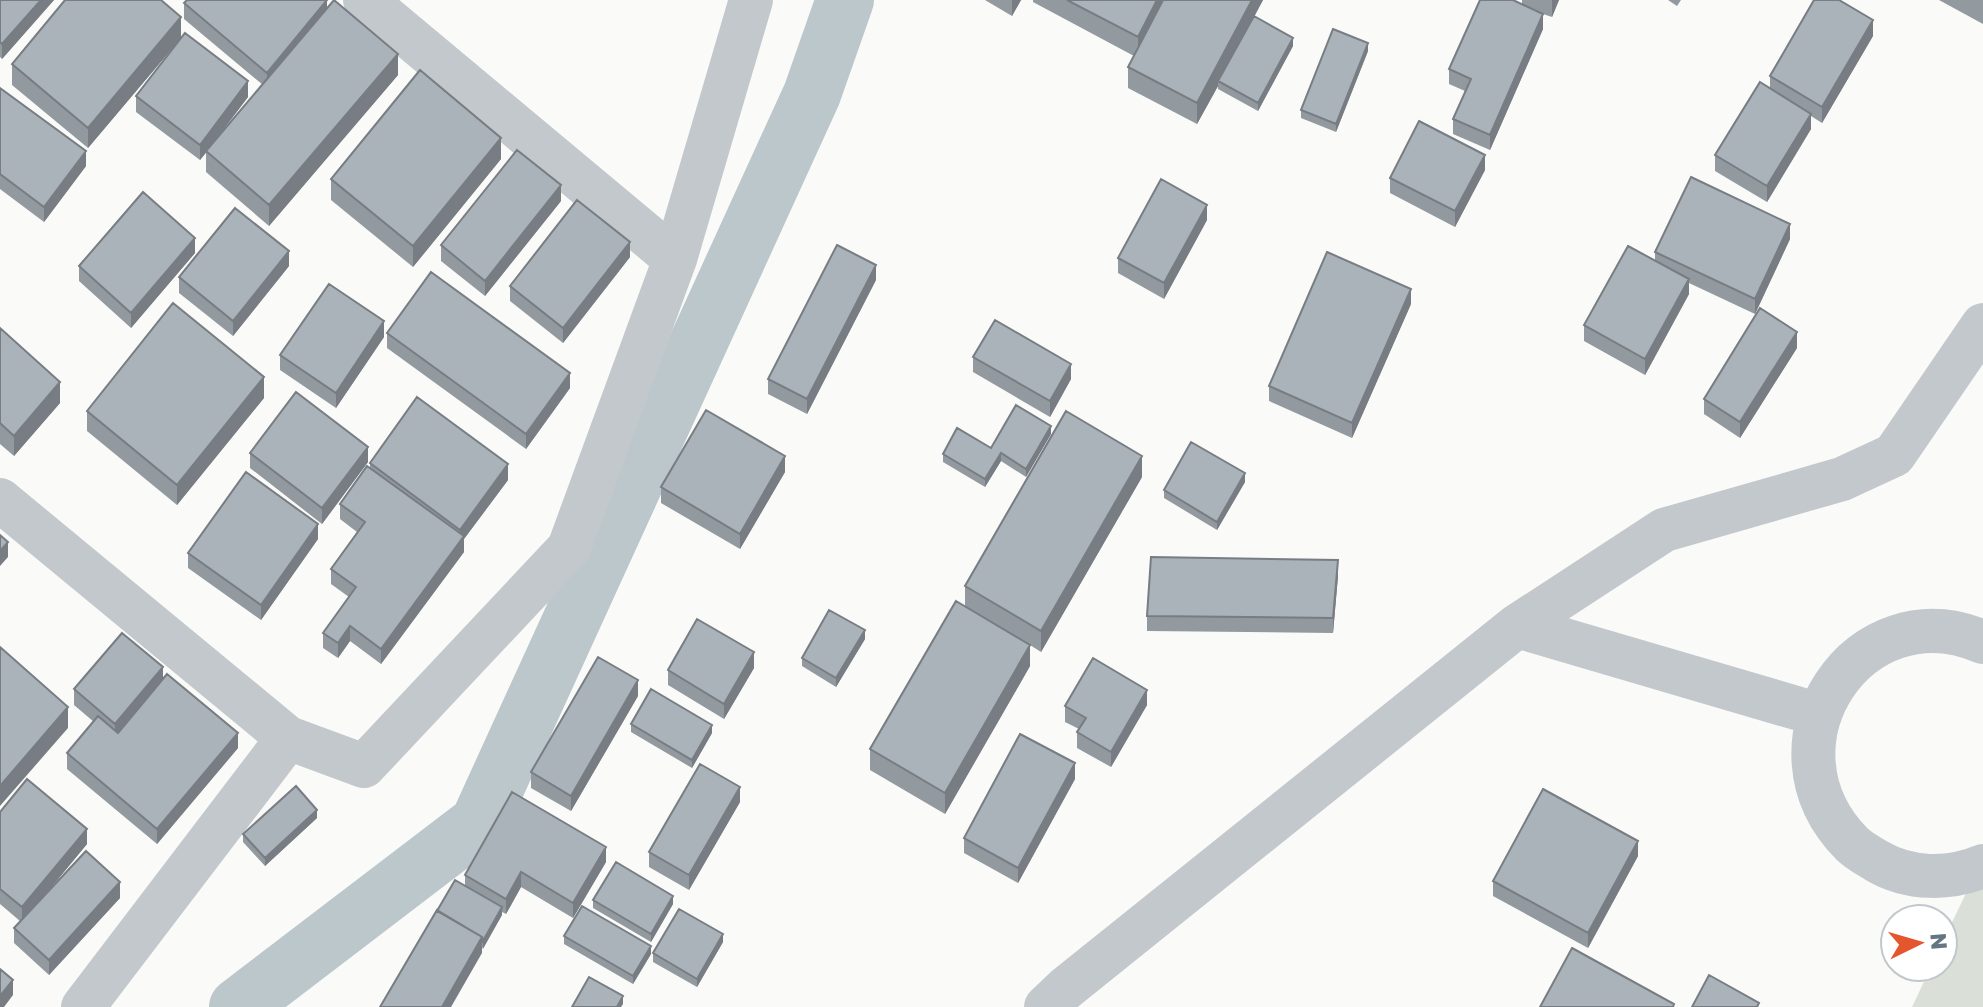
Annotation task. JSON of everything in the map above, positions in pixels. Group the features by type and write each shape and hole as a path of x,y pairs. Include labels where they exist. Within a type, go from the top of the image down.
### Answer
{"street":[{"path":"365,0 675,259"},
{"path":"0,500 288,738 364,766 569,548 675,259 751,0"},
{"path":"1046,1007 1517,626 1664,530 1842,479 1894,455 1983,325"},
{"path":"1517,626 1820,715"},
{"path":"1983,642 1965,634 1925,631 1886,641 1851,664 1826,696 1814,735 1814,776 1828,814 1853,846 1888,867 1928,877 1967,873 1983,866"},
{"path":"83,1007 288,738"}],"shaded area":[{"path":"1983,858 1983,1007 1912,1007 1923,983 1959,983 1959,908"}],"building":[{"path":"0,0 41,0 2,44 0,42"},
{"path":"65,0 161,0 181,17 88,128 12,64"},
{"path":"187,0 327,0 267,73 184,3"},
{"path":"334,0 398,54 269,205 206,151"},
{"path":"1067,0 1157,0 1138,37"},
{"path":"1163,0 1252,0 1197,103 1128,67"},
{"path":"1480,0 1513,0 1543,14 1490,135 1453,119 1471,79 1449,69"},
{"path":"1814,0 1839,0 1873,20 1822,107 1770,76"},
{"path":"1254,16 1293,38 1258,103 1218,81"},
{"path":"1333,29 1368,43 1336,124 1301,110"},
{"path":"185,33 248,81 200,145 136,96"},
{"path":"420,70 501,138 413,246 331,179"},
{"path":"1760,82 1811,114 1767,186 1715,155"},
{"path":"0,88 86,151 44,207 0,174"},
{"path":"1419,121 1485,155 1455,211 1390,178"},
{"path":"517,150 561,185 485,281 441,245"},
{"path":"1691,177 1790,224 1755,299 1655,252"},
{"path":"1161,179 1207,205 1164,283 1118,258"},
{"path":"143,192 195,238 131,313 79,266"},
{"path":"577,200 630,242 563,328 510,286"},
{"path":"235,208 289,251 233,321 179,277"},
{"path":"837,245 876,265 807,399 768,379"},
{"path":"1628,246 1689,279 1645,359 1584,325"},
{"path":"1327,252 1411,289 1352,423 1269,386"},
{"path":"431,272 570,373 526,434 387,333"},
{"path":"329,284 384,321 336,393 280,355"},
{"path":"173,303 264,377 177,485 87,411"},
{"path":"1760,308 1797,332 1740,422 1704,399"},
{"path":"995,320 1071,364 1050,401 973,357"},
{"path":"0,328 60,382 14,436 0,423"},
{"path":"296,392 368,447 322,508 250,453"},
{"path":"417,397 508,464 460,530 370,463"},
{"path":"1016,405 1051,426 1026,469 1001,453 985,479 943,454 957,428 991,448"},
{"path":"706,410 785,456 740,534 661,487"},
{"path":"1066,411 1142,456 1041,631 965,586"},
{"path":"1191,442 1245,473 1217,522 1164,490"},
{"path":"367,466 464,536 381,649 350,626 338,643 323,633 356,587 331,569 365,522 340,504"},
{"path":"246,472 318,524 261,605 188,553"},
{"path":"0,535 8,542 0,551"},
{"path":"1151,557 1338,560 1333,618 1147,616"},
{"path":"956,601 1030,645 945,793 870,749"},
{"path":"829,610 865,630 836,678 802,658"},
{"path":"697,619 754,652 724,704 668,670"},
{"path":"122,633 163,667 115,724 74,689"},
{"path":"0,647 68,707 0,786"},
{"path":"598,657 638,680 571,796 531,772"},
{"path":"1093,658 1147,690 1111,752 1077,732 1086,718 1065,706"},
{"path":"167,674 238,733 157,829 67,753 98,716 118,733"},
{"path":"651,689 712,725 692,760 631,724"},
{"path":"1020,734 1075,763 1018,868 964,838"},
{"path":"700,764 740,787 689,875 649,852"},
{"path":"27,779 87,829 22,907 0,889 0,812"},
{"path":"296,786 317,810 265,858 243,834"},
{"path":"1543,789 1638,841 1588,933 1493,881"},
{"path":"512,792 606,847 573,903 521,872 506,899 465,875"},
{"path":"86,851 120,882 49,960 14,928"},
{"path":"616,862 673,896 651,934 593,900"},
{"path":"455,880 502,907 483,941 482,937 437,911"},
{"path":"582,906 651,946 633,976 564,936"},
{"path":"679,909 723,934 697,979 653,953"},
{"path":"437,910 482,937 442,1007 380,1007"},
{"path":"1572,948 1674,1004 1673,1007 1540,1007"},
{"path":"0,969 13,980 0,996"},
{"path":"1709,975 1759,1003 1757,1007 1692,1007"},
{"path":"589,977 623,996 617,1007 572,1007"}],"waterway":[{"path":"238,1007 479,823 812,94 845,0"}]}
